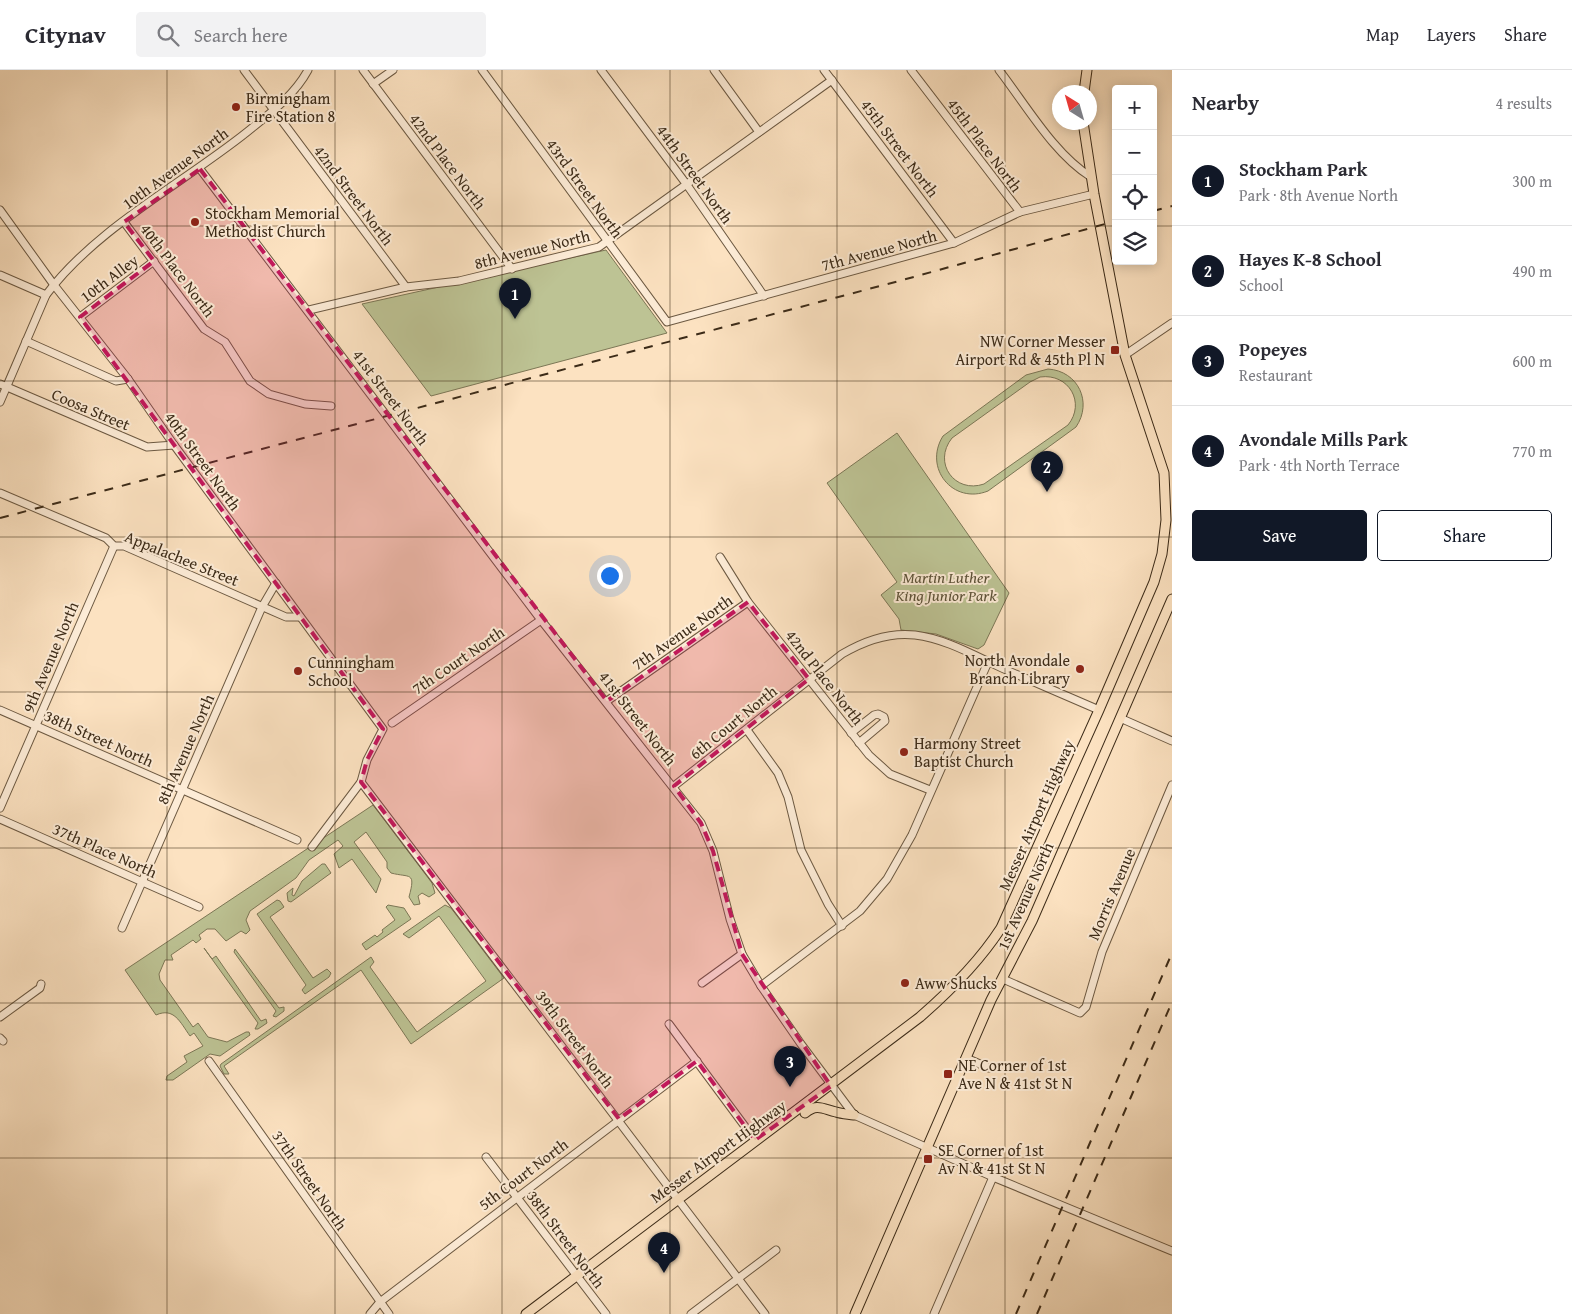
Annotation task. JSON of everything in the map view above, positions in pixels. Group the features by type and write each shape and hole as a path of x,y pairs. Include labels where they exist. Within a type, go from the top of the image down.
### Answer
{"main road":[{"path":"1085,85 1087,70"},
{"name":"Messer Airport Highway","path":"526,1314 678,1198 778,1126 920,1017 950,991 986,952 1001,928 1154,582 1162,554 1166,520 1164,473 1125,355 1094,194 1084,130"},
{"name":"1st Avenue North","path":"854,1314 966,1058 1032,921 1172,599"},
{"path":"778,1126 789,1124 812,1107 821,1106 836,1112 854,1115"}],"street":[{"name":"42nd Street North","path":"244,70 406,288"},
{"name":"10th Avenue North","path":"0,402 3,386 26,341 46,294 77,260 159,194 200,169 274,110 292,92 308,70"},
{"name":"42nd Place North","path":"363,70 512,269"},
{"path":"373,84 393,70"},
{"name":"43rd Street North","path":"482,70 667,322"},
{"name":"44th Street North","path":"602,70 687,185 764,296"},
{"path":"714,70 759,132"},
{"name":"45th Street North","path":"824,70 954,243"},
{"name":"45th Place North","path":"911,70 1020,212"},
{"path":"999,70 1062,153 1075,166 1091,177"},
{"name":"8th Avenue North","path":"309,310 406,288 459,281 599,246 608,242 832,80"},
{"name":"41st Street North","path":"200,169 309,310 541,620 674,786 701,823 713,851 730,920 742,954 761,986 831,1086 854,1115 1172,1251"},
{"name":"7th Avenue North","path":"667,322 954,243 1020,212 1094,194"},
{"name":"40th Street North","path":"0,210 54,285 128,379 174,445 383,729 367,760 361,782"},
{"name":"40th Place North","path":"124,222 204,329 225,342 250,381 269,394 305,404 331,406"},
{"name":"10th Alley","path":"80,317 154,261"},
{"path":"0,275 46,294"},
{"path":"1125,355 1172,323"},
{"path":"26,341 116,381 128,379"},
{"name":"Coosa Street","path":"3,386 147,447 174,445"},
{"name":"Appalachee Street","path":"0,493 106,538 114,546 124,546 286,617 300,617"},
{"name":"9th Avenue North","path":"0,808 114,546"},
{"name":"42nd Place North","path":"720,557 748,602 874,761 890,774 930,790"},
{"name":"8th Avenue North","path":"122,928 262,607 276,583"},
{"name":"7th Avenue North","path":"607,702 748,602"},
{"name":"7th Court North","path":"392,723 432,693 541,620"},
{"path":"809,679 842,654 859,644 880,637 914,635 951,644 1099,710"},
{"path":"761,986 842,926 875,895 895,868 912,835 930,790 988,662"},
{"name":"6th Court North","path":"674,786 809,679"},
{"name":"38th Street North","path":"0,710 296,840"},
{"path":"851,733 874,715 878,714 884,717 882,725 859,743"},
{"path":"1120,718 1172,740"},
{"path":"747,730 778,773 788,797 802,850 828,904 842,926"},
{"path":"312,847 361,782"},
{"name":"39th Street North","path":"361,782 765,1314"},
{"name":"Morris Avenue","path":"1003,979 1080,1013 1086,1007 1102,952 1172,786"},
{"name":"37th Place North","path":"0,820 199,907"},
{"path":"702,983 742,954"},
{"path":"0,1017 40,988 41,984"},
{"path":"670,1024 756,1140"},
{"path":"966,1058 989,1068"},
{"name":"37th Street North","path":"209,1061 389,1314"},
{"name":"5th Court North","path":"370,1314 380,1302 618,1119 697,1061"},
{"name":"38th Street North","path":"486,1157 606,1314"},
{"path":"934,1314 993,1176"},
{"path":"691,1314 776,1250"}],"highlighted area":[{"path":"200,169 607,701 748,602 809,679 674,786 701,823 713,851 742,954 831,1086 755,1140 697,1061 619,1119 361,782 367,760 383,729 80,317 154,261 124,222"}],"green space":[{"path":"606,250 667,333 431,396 362,304"},
{"path":"1048,369 1059,371 1075,382 1083,398 1081,417 1076,427 988,491 975,494 963,493 953,488 945,481 939,471 937,460 938,448 943,436 1026,375","holes":["1040,377 1050,377 1059,380 1072,391 1075,399 1075,408 1068,425 984,484 964,485 956,480 950,474 944,457 946,448 952,438 1030,382"]},
{"name":"Martin Luther King Junior Park","path":"897,433 1009,593 984,645 978,649 936,634 901,630 899,619 881,595 897,582 827,483"},
{"path":"373,805 432,883 435,893 429,897 422,893 418,896 420,904 414,905 409,897 412,883 410,877 391,873 387,868 387,862 366,832 354,842 381,879 376,893 352,859 339,868 334,854 343,846 338,840 309,860 296,878 250,911 246,920 250,930 246,934 241,931 226,941 215,929 207,929 199,935 201,939 196,943 193,940 171,955 173,960 165,960 159,974 160,980 193,1027 198,1023 208,1037 227,1042 246,1032 249,1032 250,1035 220,1056 210,1054 173,1080 166,1080 167,1076 187,1062 184,1056 203,1046 194,1033 190,1036 180,1021 172,1014 162,1013 156,1015 125,970"},
{"path":"322,864 325,864 331,873 291,902 288,901 287,893 293,888 292,895 294,896 302,881"},
{"path":"277,900 284,907 270,917 313,978 327,969 331,973 329,977 305,994 302,990 306,985 257,914"},
{"path":"388,905 404,908 411,919 366,950 362,944 375,935 377,937 383,932 382,930 395,920 386,907"},
{"path":"445,905 451,908 504,978 411,1044 361,970 224,1066 229,1074 224,1074 220,1066 221,1064 371,957 374,962 370,967 417,1032 486,981 439,916 409,938 403,934"},
{"path":"204,948 212,959 216,956 261,1021 266,1019 267,1023 255,1029 258,1023"},
{"path":"235,949 279,1008 284,1007 284,1011 276,1017 273,1016 276,1011 234,952"}],"railway":[{"path":"1157,210 1172,206"},
{"path":"0,518 899,281 1112,222"},
{"path":"1016,1314 1172,953"},
{"path":"1037,1314 1172,1002"}],"place":[{"name":"Birmingham Fire Station 8","path":"236,107"},
{"name":"Stockham Memorial Methodist Church","path":"195,222"},
{"name":"Stockham Park","path":"515,319"},
{"name":"NW Corner Messer Airport Rd & 45th Pl N","path":"1115,350"},
{"name":"Hayes K-8 School","path":"1047,492"},
{"name":"North Avondale Branch Library","path":"1080,669"},
{"name":"Cunningham School","path":"298,671"},
{"name":"Harmony Street Baptist Church","path":"904,752"},
{"name":"Aww Shucks","path":"905,983"},
{"name":"NE Corner of 1st Ave N & 41st St N","path":"948,1074"},
{"name":"Popeyes","path":"790,1087"},
{"name":"SE Corner of 1st Av N & 41st St N","path":"928,1159"},
{"name":"Avondale Mills Park","path":"664,1273"}]}
